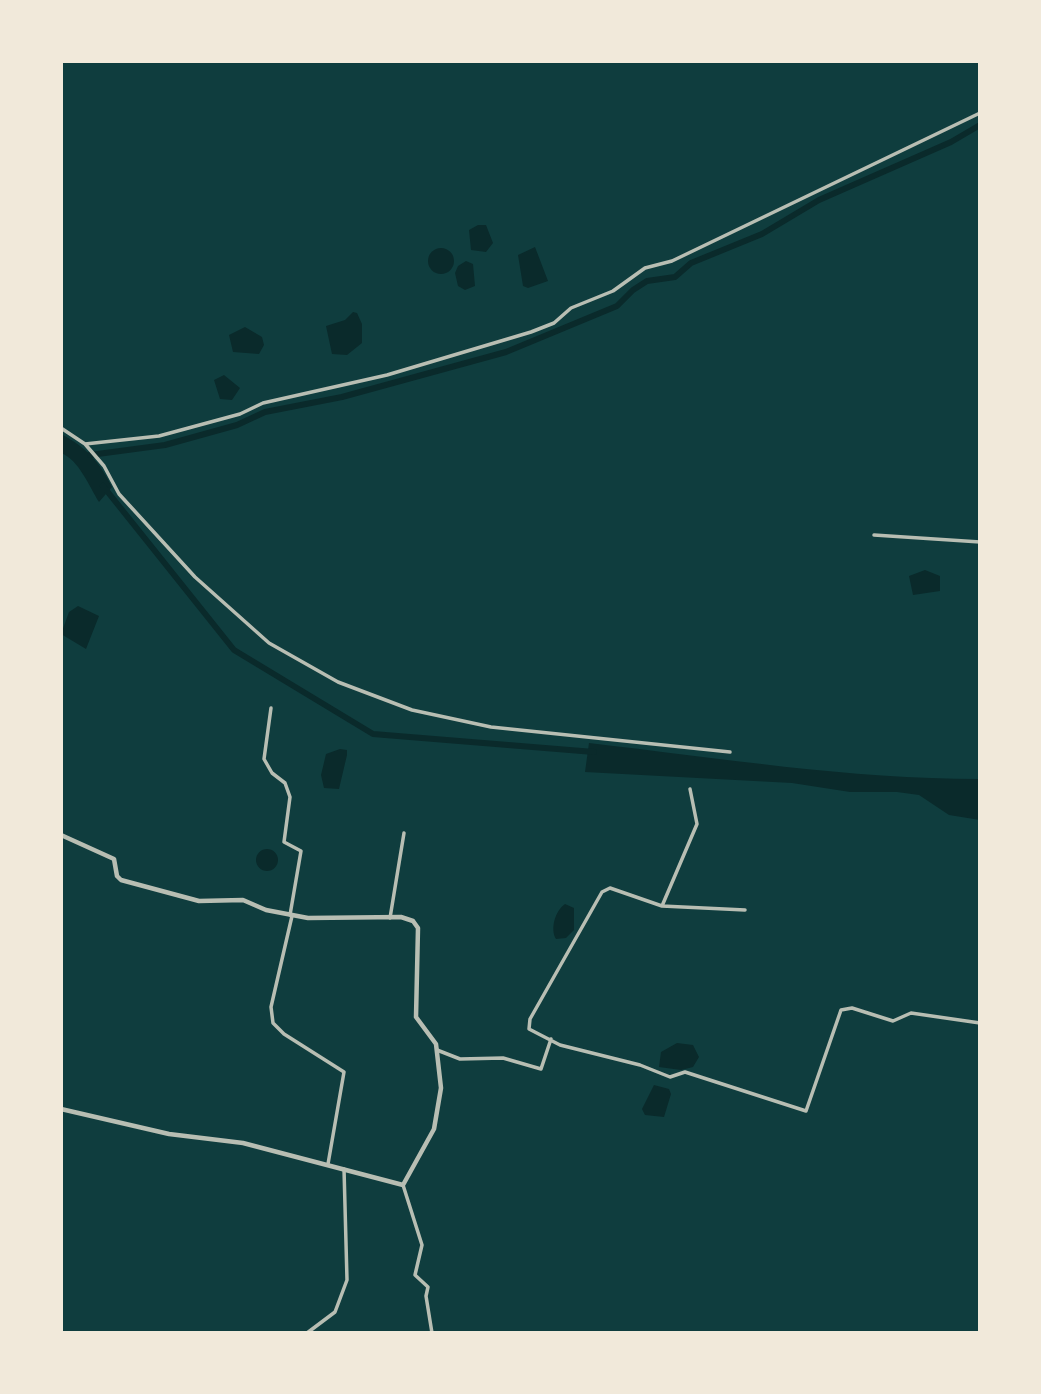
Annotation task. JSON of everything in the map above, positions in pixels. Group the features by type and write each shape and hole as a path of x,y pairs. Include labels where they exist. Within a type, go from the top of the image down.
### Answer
{"street":[{"path":"85,444 159,436 240,414 281,398 387,375 531,332 554,323 571,308 613,292 645,268 672,261 980,113"},
{"path":"61,428 90,449 119,494 195,577 269,643 338,682 412,710 491,727 730,752"},
{"path":"874,535 980,542"},
{"path":"271,708 264,759 272,773 281,779 290,797 284,842 301,850 291,915 271,1007 273,1023 284,1034 344,1072 328,1164"},
{"path":"662,906 697,824 690,789"},
{"path":"390,918 404,833"},
{"path":"61,835 114,859 117,876 121,880 199,901 243,900 291,915 333,919 390,918 413,921 418,928 416,1017 437,1050 441,1088 434,1129 403,1185 422,1245 415,1275 428,1287 426,1296 432,1333"},
{"path":"745,910 662,906 610,888 602,892 530,1019 529,1029 560,1045 640,1065 670,1077 685,1072 807,1111 841,1010 852,1007 893,1021 911,1013 980,1023"},
{"path":"437,1050 460,1059 503,1058 541,1069 551,1039"},
{"path":"61,1109 169,1134 243,1143 403,1185"},
{"path":"307,1333 335,1311 347,1280 344,1169"}],"water":[{"path":"478,225 486,225 493,243 486,252 471,250 469,230"},
{"path":"535,247 548,281 528,288 523,286 518,255"},
{"path":"441,248 450,252 454,261 450,270 441,274 432,270 428,261 432,252"},
{"path":"466,261 473,264 475,286 465,290 458,286 455,273 458,266"},
{"path":"353,312 357,313 362,324 362,343 347,355 332,354 326,326 345,320"},
{"path":"245,327 262,337 264,345 259,354 233,352 229,335"},
{"path":"224,375 240,388 232,400 220,399 214,380"},
{"path":"61,434 85,450 107,478 112,487 99,502 78,467 61,453"},
{"path":"925,570 940,576 940,591 913,595 909,576"},
{"path":"78,606 99,616 86,649 61,634 69,612"},
{"path":"589,743 833,772 980,779 980,820 949,815 919,795 897,792 850,792 792,783 585,772"},
{"path":"340,749 347,750 347,755 339,789 324,788 321,775 326,754"},
{"path":"267,849 277,856 278,860 271,870 267,871 257,864 256,860 263,850"},
{"path":"565,904 574,908 574,930 566,938 556,939 554,920"},
{"path":"677,1043 693,1045 699,1057 693,1067 681,1070 659,1067 661,1052"},
{"path":"654,1085 669,1089 671,1094 664,1117 645,1115 642,1109"}],"waterway":[{"path":"90,455 165,445 237,425 265,412 342,397 506,352 617,306 647,281 675,277 691,263 762,234 819,200 951,142 980,125"},
{"path":"103,486 234,650 373,734 594,752"}]}
